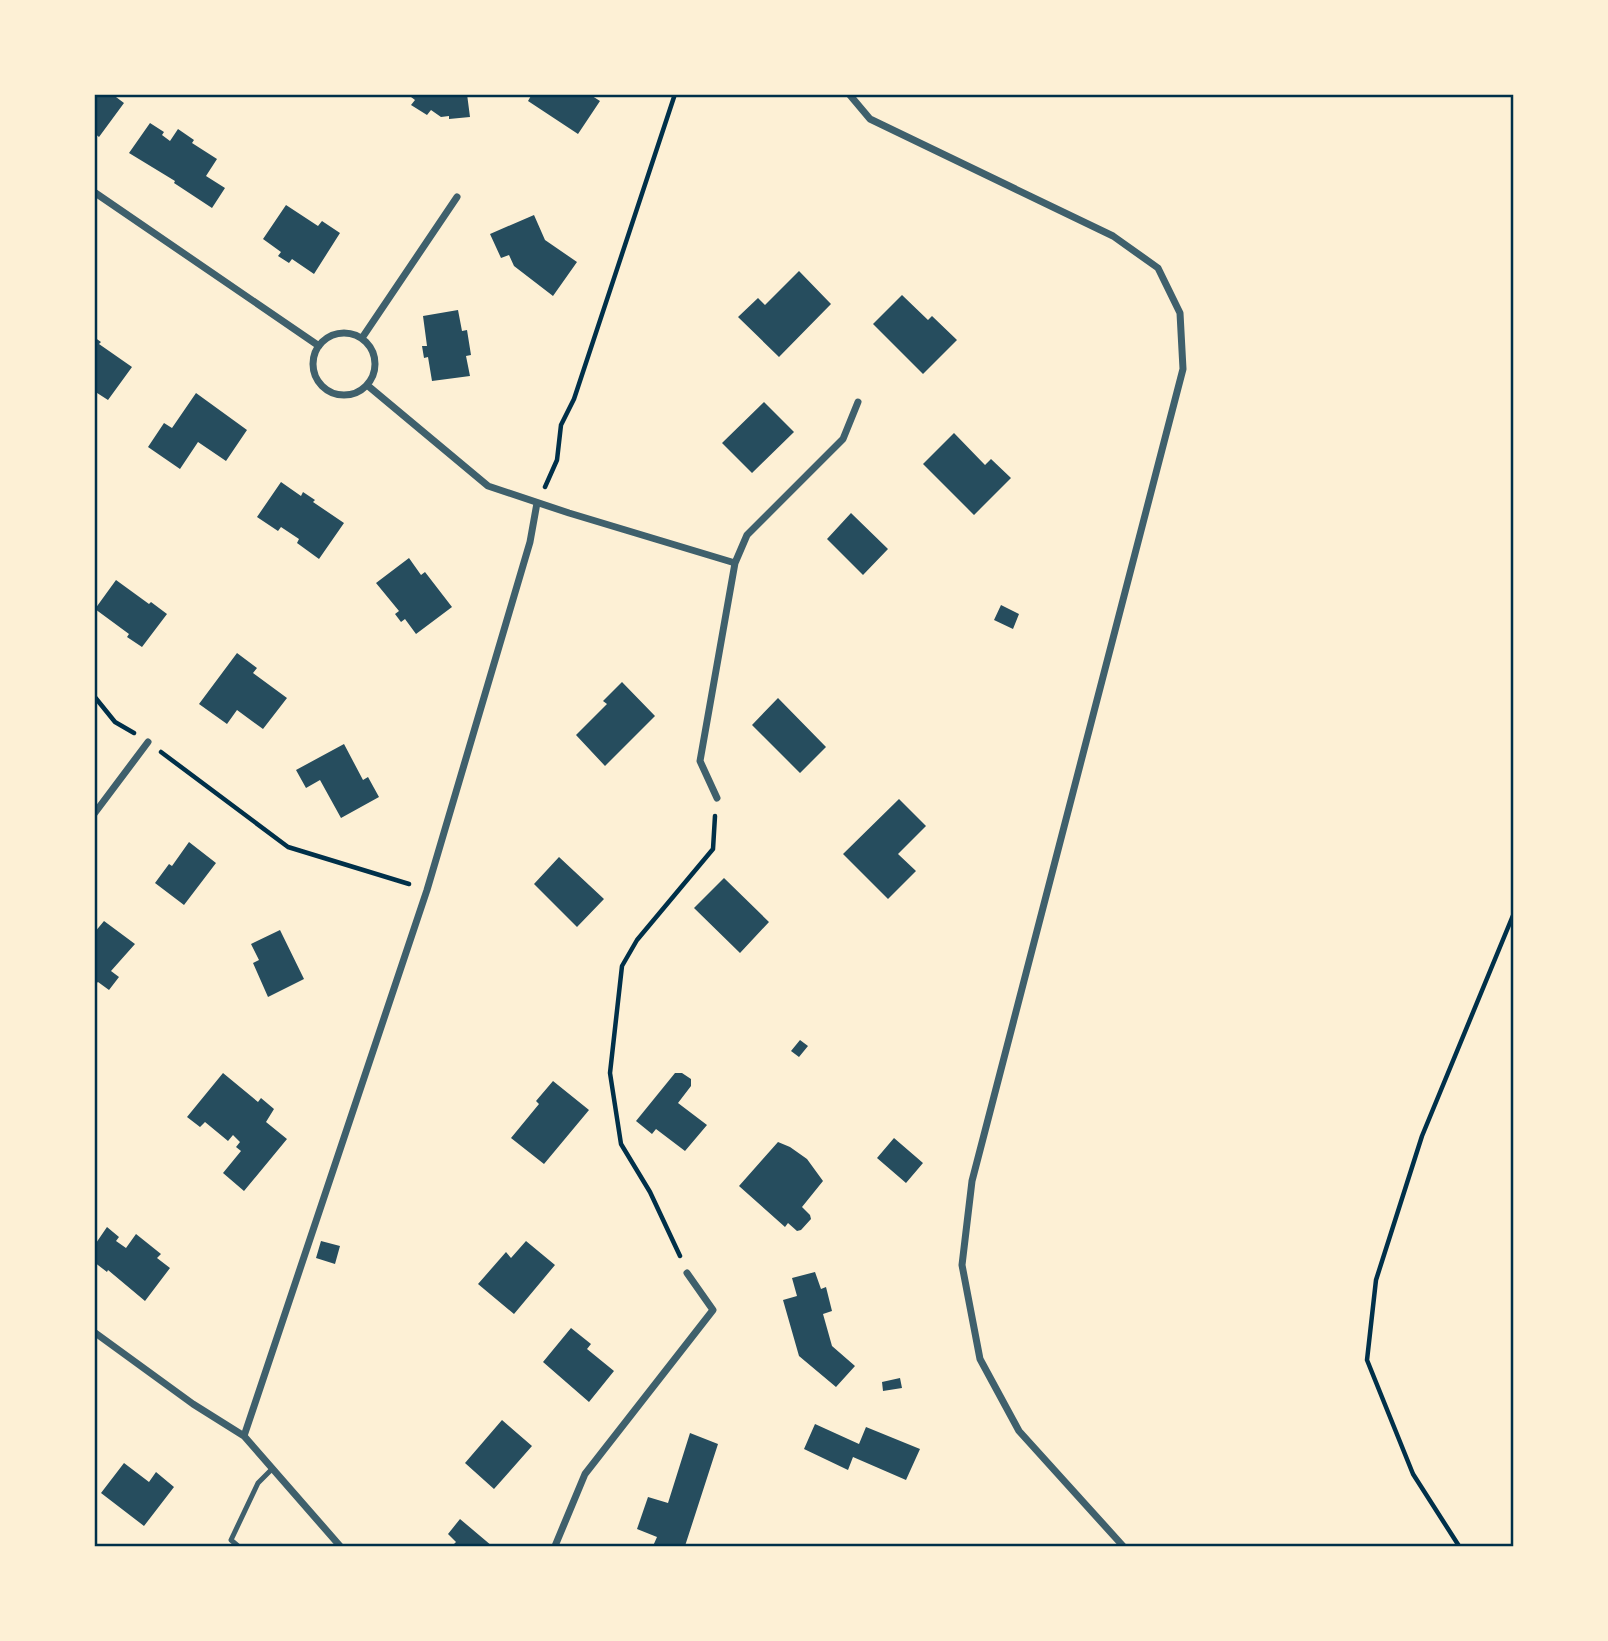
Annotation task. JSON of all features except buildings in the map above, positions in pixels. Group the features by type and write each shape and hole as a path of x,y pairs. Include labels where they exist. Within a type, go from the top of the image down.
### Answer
{"street":[{"path":"849,94 870,120 1113,236 1158,268 1180,313 1183,369 972,1181 962,1265 980,1359 1019,1431 1123,1546"},
{"path":"94,192 318,346"},
{"path":"362,338 457,197"},
{"path":"339,333 351,333 362,338 374,355 376,365 367,384 360,390 342,395 325,388 314,372 313,363 318,346 327,337 339,333"},
{"path":"367,384 488,486 735,563"},
{"path":"717,798 700,761 735,563 747,535 843,439 858,402"},
{"path":"244,1436 427,890 530,542 537,503"},
{"path":"94,814 148,742"},
{"path":"555,1546 585,1474 713,1310 687,1273"},
{"path":"94,1332 193,1404 244,1436 340,1546"}],"lane":[{"path":"238,1546 231,1540 258,1483 272,1469"}],"path":[{"path":"537,503 557,460 561,425 574,400 675,94"},
{"path":"94,696 115,722 148,742 288,847 427,890"},
{"path":"687,1273 650,1192 621,1144 610,1073 622,966 637,940 713,849 717,798"},
{"path":"1459,1546 1413,1474 1367,1360 1377,1280 1422,1136 1514,913"}]}
